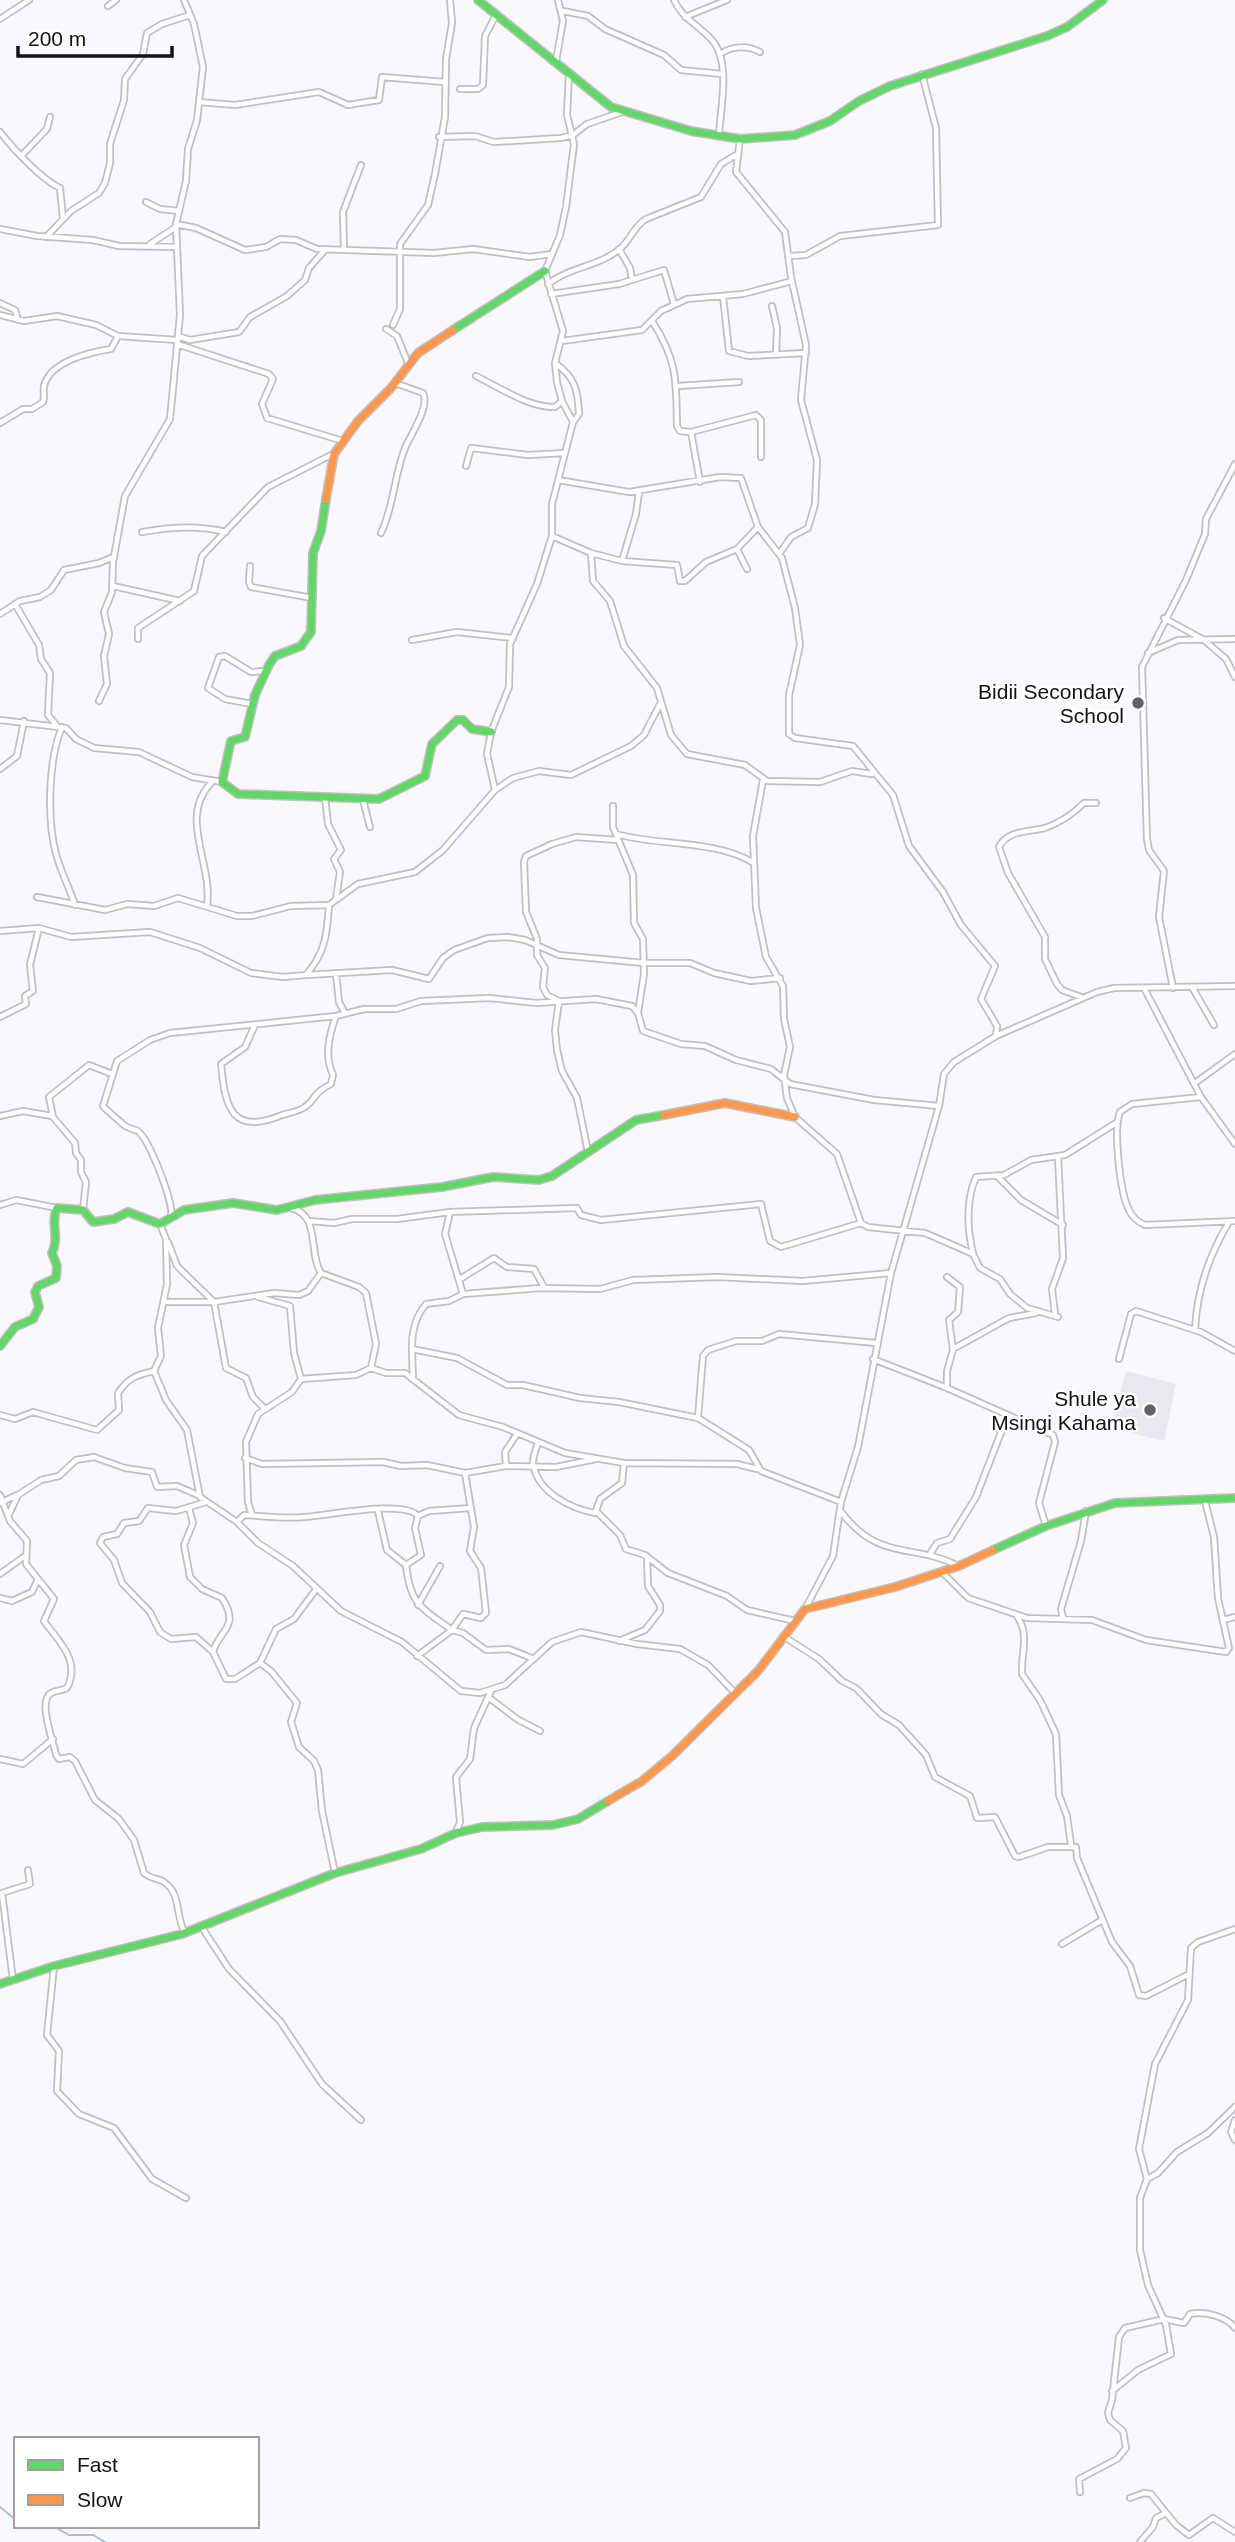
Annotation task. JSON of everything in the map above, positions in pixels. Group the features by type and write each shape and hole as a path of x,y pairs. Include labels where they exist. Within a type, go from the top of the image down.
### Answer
{"street":[{"path":"0,19 29,0"},
{"path":"108,6 116,0"},
{"path":"99,701 107,684 104,656 109,634 104,612 113,586 114,556 127,488 169,423 177,340 176,226 186,181 188,149 199,102 203,67 185,2 193,0"},
{"path":"393,325 400,309 399,250 402,239 430,201 439,137 445,117 445,82 452,23 450,0"},
{"path":"478,0 556,61 601,101 622,112 719,137 740,139 782,137 816,128 877,92 922,74 1047,36 1067,27 1103,0"},
{"path":"556,61 562,42 563,11 558,0"},
{"path":"674,0 685,17 712,40 720,54 722,74 719,137"},
{"path":"685,17 727,0"},
{"path":"563,11 588,16 604,29 664,55 681,70 722,74"},
{"path":"460,89 478,89 483,85 485,36 496,14"},
{"path":"46,237 63,220 99,193 105,183 110,163 110,144 124,100 125,79 141,59 147,33 162,24 190,15"},
{"path":"720,54 728,49 746,47 760,52"},
{"path":"222,782 231,741 244,737 252,704 275,656 291,653 309,638 313,548 321,531 334,454 395,383 408,363 467,319 545,271 565,213 573,135 567,115 569,74"},
{"path":"789,256 806,255 840,236 938,225 936,128 922,74"},
{"path":"199,102 235,105 319,92 352,106 379,100 382,77 445,82"},
{"path":"439,137 475,136 494,142 573,135 587,124 622,112"},
{"path":"22,155 47,129 50,117"},
{"path":"0,132 35,167 43,179 62,191 63,220"},
{"path":"740,139 735,166 740,177 783,226 806,353 801,400 817,460 815,504 808,528 788,539 779,554"},
{"path":"548,284 565,272 592,266 619,249 639,223 701,197 721,164 736,155"},
{"path":"344,250 342,212 361,165"},
{"path":"146,202 160,209 179,211"},
{"path":"149,245 176,226 201,230 239,249 266,247 281,239 296,240 312,248 326,250 434,253 473,249 530,257 551,254"},
{"path":"0,229 46,237 93,240 125,247 177,247"},
{"path":"619,249 630,268 632,280"},
{"path":"0,315 18,320 57,316 96,325 118,336 177,340 242,330 254,314 286,296 305,280 309,268 326,250"},
{"path":"551,294 632,280 664,270 674,304"},
{"path":"545,271 561,326 562,341 555,363 562,401 573,422"},
{"path":"562,341 642,330 674,304 700,296 723,296 792,281"},
{"path":"723,296 729,351 737,355 806,353"},
{"path":"0,303 15,310 18,320"},
{"path":"772,306 777,328 776,355"},
{"path":"652,321 673,359 678,386 677,426 680,431 691,432 756,415 761,420 761,457"},
{"path":"386,329 397,336 408,363"},
{"path":"0,423 23,409 32,409 43,402 46,382 58,368 82,355 111,349 118,336"},
{"path":"177,340 269,374 273,379 262,404 267,418 343,441"},
{"path":"495,790 487,754 491,732 509,687 509,652 513,638 537,584 552,536 551,512 558,480 573,422 579,414 576,387 569,372 555,363"},
{"path":"476,376 517,397 545,407 555,407 562,401"},
{"path":"678,386 739,382"},
{"path":"381,533 389,516 405,449 425,401 423,393 395,383"},
{"path":"691,432 700,482"},
{"path":"466,466 471,448 528,456 566,453"},
{"path":"138,639 138,628 181,601 197,587 202,556 270,485 334,454"},
{"path":"1173,988 1159,917 1164,871 1149,850 1146,822 1147,745 1141,681 1147,654 1186,580 1205,534 1206,519 1235,464"},
{"path":"558,480 639,492 720,477 741,478 758,527 779,554 795,608 800,640 790,687 789,734 794,738 853,746 865,757 874,775 893,795 909,846 943,891 961,925 995,966 981,999 997,1026 996,1036"},
{"path":"622,561 636,514 639,492"},
{"path":"142,532 162,528 197,527 226,532"},
{"path":"552,536 591,553 622,561 677,565 680,581 685,581 706,562 737,549 758,527"},
{"path":"737,549 747,569"},
{"path":"591,553 593,581 610,601 624,646 652,680 671,735 687,754 739,762 763,780 821,782 852,771 874,775"},
{"path":"0,614 15,604 51,590 64,570 99,563 114,556"},
{"path":"250,566 248,582 251,587 312,598"},
{"path":"113,586 181,601"},
{"path":"15,604 39,645 41,659 50,673 48,715 60,727 87,745 114,752 139,752 192,778 222,782 238,794 325,796 363,800 390,796 422,779 428,772 432,744 458,719 472,729 491,732"},
{"path":"1164,618 1204,640 1226,659 1235,677"},
{"path":"412,640 457,632 513,638"},
{"path":"1147,654 1178,640 1235,639"},
{"path":"252,704 240,703 211,691 208,686 215,665 219,657 225,656 251,672 266,671"},
{"path":"37,897 104,910 127,904 154,906 178,898 237,916 253,916 291,906 329,905 358,884 415,872 443,850 495,790 528,772 570,775 638,740 660,704"},
{"path":"0,720 60,727"},
{"path":"0,769 17,757 24,721"},
{"path":"60,727 50,769 50,820 55,850 75,905"},
{"path":"763,780 753,836 753,863 762,945 783,986 784,1019 790,1047 785,1081 788,1103 795,1117 837,1154 861,1223"},
{"path":"207,905 206,865 198,843 195,813 203,792 212,782"},
{"path":"325,796 328,824 341,850 334,860 340,872 336,900"},
{"path":"363,800 370,827"},
{"path":"1082,997 1059,988 1046,961 1046,941 1008,873 999,846 1005,839 1020,832 1051,825 1084,803 1097,803"},
{"path":"613,806 616,834 633,875 632,915 642,936 644,963 638,1013 640,1028 652,1036 681,1044 708,1047 736,1060 771,1069 785,1081 874,1100 939,1106"},
{"path":"616,834 656,843 720,849 739,854 753,863"},
{"path":"559,1001 547,995 543,987 545,970 537,955 537,946 526,912 525,858 551,844 576,837 618,840"},
{"path":"306,975 325,947 329,905"},
{"path":"0,931 39,928 71,936 150,932 200,948 251,973 277,977 392,970 429,979 443,958 464,945 488,937 518,937 559,955 644,963 690,963 714,973 751,981 780,978"},
{"path":"0,1017 26,1004 26,996 33,991 30,965 39,928"},
{"path":"337,974 339,1002 345,1013"},
{"path":"0,1984 54,1966 185,1933 335,1873 421,1849 456,1833 482,1827 553,1825 590,1814 642,1781 672,1756 762,1667 804,1609 831,1564 841,1502 858,1447 891,1273 901,1230 939,1106 944,1074 950,1066 996,1036 1082,997 1114,988 1235,986"},
{"path":"1192,987 1214,1025"},
{"path":"1144,988 1201,1097 1235,1144"},
{"path":"171,1216 172,1207 158,1164 139,1133 124,1125 118,1116 103,1106 112,1074 122,1056 163,1035 396,1009 421,1001 489,998 530,1003 599,999 632,1006 638,1013"},
{"path":"559,1001 555,1030 557,1050 562,1071 577,1098 588,1153"},
{"path":"255,1025 247,1044 221,1064 228,1102 243,1121 257,1125 303,1109 319,1088 331,1084 334,1075 328,1065 329,1038 336,1016"},
{"path":"1195,1083 1235,1054"},
{"path":"83,1210 86,1182 81,1172 81,1160 75,1143 52,1117 50,1095 92,1064 112,1074"},
{"path":"1201,1097 1127,1105 1120,1112 1117,1123 1127,1205 1136,1220 1144,1225 1232,1222"},
{"path":"160,1224 187,1210 237,1203 273,1210 315,1199 442,1187 502,1175 546,1178 588,1153 632,1121 718,1104 795,1117"},
{"path":"0,1116 20,1111 52,1117"},
{"path":"1036,1313 1010,1294 1000,1279 980,1268 969,1236 972,1188 978,1176 1008,1174 1034,1159 1058,1157 1117,1123"},
{"path":"953,1350 1009,1318 1036,1313 1057,1316 1052,1289 1063,1264 1064,1225 1058,1157"},
{"path":"996,1176 1021,1200 1064,1225"},
{"path":"0,1205 16,1200 83,1210 93,1222 114,1219 128,1212 160,1224 177,1266 214,1302 224,1365 246,1378 253,1397 265,1409"},
{"path":"309,1221 325,1223 352,1219 397,1219 450,1212 577,1208 581,1215 601,1220 761,1204 770,1241 778,1247 861,1223 925,1233 973,1254"},
{"path":"290,1207 304,1213 309,1221 321,1273"},
{"path":"0,1346 15,1327 34,1317 39,1307 35,1292 38,1286 56,1278 57,1266 52,1253 58,1241 54,1215 57,1208"},
{"path":"450,1212 445,1234 463,1294"},
{"path":"1195,1329 1197,1297 1216,1245 1232,1222"},
{"path":"0,1415 15,1419 33,1412 97,1430 119,1410 118,1393 127,1381 136,1375 154,1371 162,1356 158,1328 166,1302 166,1239"},
{"path":"460,1279 494,1258 507,1267 534,1269 544,1288"},
{"path":"166,1302 214,1302 254,1296 303,1294 321,1273"},
{"path":"321,1273 359,1287 366,1293 372,1309 371,1329 376,1344 371,1368"},
{"path":"413,1377 414,1325 425,1306 449,1301 463,1294 544,1288 600,1289 616,1287 633,1280 718,1277 803,1280 891,1273"},
{"path":"947,1277 960,1287 958,1312 949,1320 953,1350 947,1371 947,1388"},
{"path":"252,1515 248,1502 245,1447 255,1420 265,1409 292,1392 301,1379 289,1306 281,1301 254,1296"},
{"path":"1119,1359 1134,1311 1195,1329 1235,1351"},
{"path":"698,1418 703,1356 708,1350 740,1340 762,1341 779,1334 876,1343"},
{"path":"412,1349 457,1357 507,1385 585,1399 619,1402 698,1418 749,1450 757,1469"},
{"path":"873,1359 947,1388 1055,1437 1039,1503 1046,1526"},
{"path":"301,1379 356,1375 371,1368 413,1377 459,1415 503,1427 565,1453 624,1463 737,1464 757,1469 841,1502"},
{"path":"154,1371 166,1400 187,1430 199,1495"},
{"path":"930,1554 937,1543 950,1539 976,1497 1007,1417"},
{"path":"506,1466 505,1452 517,1434"},
{"path":"538,1443 533,1465 540,1479 558,1501 596,1513 620,1535 626,1549 647,1556 668,1573 727,1596 747,1610 795,1620"},
{"path":"2,1502 41,1480 59,1476 74,1461 94,1458 125,1468 152,1472 156,1487 177,1486 199,1495 237,1522 258,1543 286,1561 341,1611 397,1638 461,1691 491,1691 510,1681 552,1642 577,1633 680,1649 708,1665 735,1693"},
{"path":"245,1458 262,1464 427,1465 465,1473 506,1466 550,1467 600,1459"},
{"path":"596,1513 600,1499 622,1483 624,1463"},
{"path":"417,1656 452,1630 461,1615 467,1614 478,1619 486,1611 481,1568 470,1551 474,1532 465,1473"},
{"path":"8,1517 18,1494"},
{"path":"0,1495 8,1517 27,1541 26,1564 54,1601 44,1621 68,1654 72,1674 66,1689 47,1697 46,1723 57,1757 70,1757 75,1761 95,1800 119,1819 134,1840 144,1873 164,1883 176,1896 178,1922 185,1933"},
{"path":"804,1609 895,1587 942,1572 1087,1510 1129,1500 1205,1501 1235,1498"},
{"path":"942,1572 968,1598 1016,1615 1032,1619 1095,1620 1146,1640 1224,1652 1228,1648 1214,1537 1205,1501"},
{"path":"206,1502 176,1511 148,1508 139,1521 124,1523 117,1534 103,1537 100,1543 103,1551 114,1560 122,1583 150,1612 160,1632 173,1639 197,1637 213,1652 226,1679 235,1679 260,1663 276,1629 293,1619 317,1588"},
{"path":"189,1508 193,1523 184,1545 190,1577 202,1589 222,1598 230,1621 228,1630 216,1643 213,1652"},
{"path":"418,1516 429,1511 471,1508"},
{"path":"237,1522 242,1516 252,1515 307,1517 360,1510 411,1511 418,1516"},
{"path":"1063,1618 1061,1609 1087,1510"},
{"path":"378,1511 388,1552 406,1565 409,1590 418,1605 486,1650 505,1648 535,1660"},
{"path":"840,1512 864,1537 907,1553 930,1554 959,1566"},
{"path":"406,1565 421,1555 415,1528 418,1516"},
{"path":"0,1574 26,1555"},
{"path":"619,1641 645,1630 660,1611 660,1605 648,1586 647,1556"},
{"path":"418,1605 440,1566"},
{"path":"0,1598 12,1601 32,1592 38,1578"},
{"path":"1016,1615 1024,1626 1026,1637 1022,1674 1040,1700 1056,1734 1059,1795 1067,1816 1071,1845"},
{"path":"1223,1620 1235,1617"},
{"path":"783,1636 819,1659 842,1681 856,1688 881,1714 899,1725 926,1755 935,1777 970,1796 977,1818 995,1817 1014,1856 1019,1857 1048,1847 1076,1847 1077,1858 1102,1920 1113,1945 1130,1966 1139,1995 1146,1996 1187,1975"},
{"path":"260,1663 271,1671 296,1703 291,1722 299,1746 314,1761 318,1770 335,1873"},
{"path":"456,1833 460,1822 456,1777 470,1759 474,1728 491,1691"},
{"path":"488,1697 517,1719 540,1731"},
{"path":"0,1759 23,1764 53,1740"},
{"path":"13,1980 2,1893 30,1884 28,1870"},
{"path":"1062,1944 1102,1920"},
{"path":"201,1926 229,1969 280,2021 322,2084 361,2120"},
{"path":"1147,2179 1139,2155 1142,2121 1156,2061 1166,2047 1188,2000 1187,1975 1193,1946 1235,1929"},
{"path":"54,1966 47,2035 59,2051 57,2091 79,2114 114,2128 152,2179 186,2198"},
{"path":"1112,2391 1138,2370 1170,2356 1164,2319 1148,2285 1140,2249 1140,2198 1147,2179 1158,2172 1177,2152 1208,2133 1235,2108"},
{"path":"1235,2120 1231,2132 1235,2140"},
{"path":"1080,2492 1079,2479 1113,2462 1126,2448 1127,2438 1122,2428 1109,2418 1118,2343 1123,2330 1132,2324 1164,2319 1181,2324 1189,2314 1199,2313 1224,2319 1235,2328"},
{"path":"1130,2498 1148,2493 1189,2535 1215,2518 1235,2532"},
{"path":"1140,2542 1153,2527 1154,2519 1166,2513"}],"shaded area":[{"path":"1126,1371 1176,1384 1164,1441 1111,1428"}],"waterway":[{"path":"0,2507 14,2518"},
{"path":"57,2528 69,2535 93,2535 105,2542"}],"traffic: fast":[{"path":"478,0 611,107 691,131 740,139 795,135 830,121 859,101 890,86 1047,36 1067,27 1103,0"},
{"path":"453,330 545,271"},
{"path":"326,499 321,531 313,553 311,632 301,646 275,656 269,665 255,695 245,737 231,741 222,782 238,794 379,799 425,776 432,744 457,720 463,720 472,729 491,732"},
{"path":"0,1346 15,1327 33,1319 39,1307 35,1292 38,1286 56,1278 57,1266 52,1253 57,1208 83,1210 93,1222 114,1219 128,1212 160,1224 184,1210 233,1203 277,1210 315,1200 442,1187 493,1177 539,1180 552,1176 636,1120 664,1115"},
{"path":"993,1550 1046,1526 1115,1503 1235,1498"},
{"path":"0,1984 54,1966 182,1934 335,1873 421,1849 456,1833 482,1827 553,1825 578,1819 608,1801"}],"traffic: slow":[{"path":"326,499 334,454 358,421 391,388 418,353 453,330"},
{"path":"664,1115 725,1103 795,1117"},
{"path":"608,1801 642,1781 672,1756 758,1671 805,1609 895,1587 959,1566 993,1550"}],"place":[{"name":"Bidii Secondary School","path":"1138,703"},
{"name":"Shule ya Msingi Kahama","path":"1150,1410"}]}
